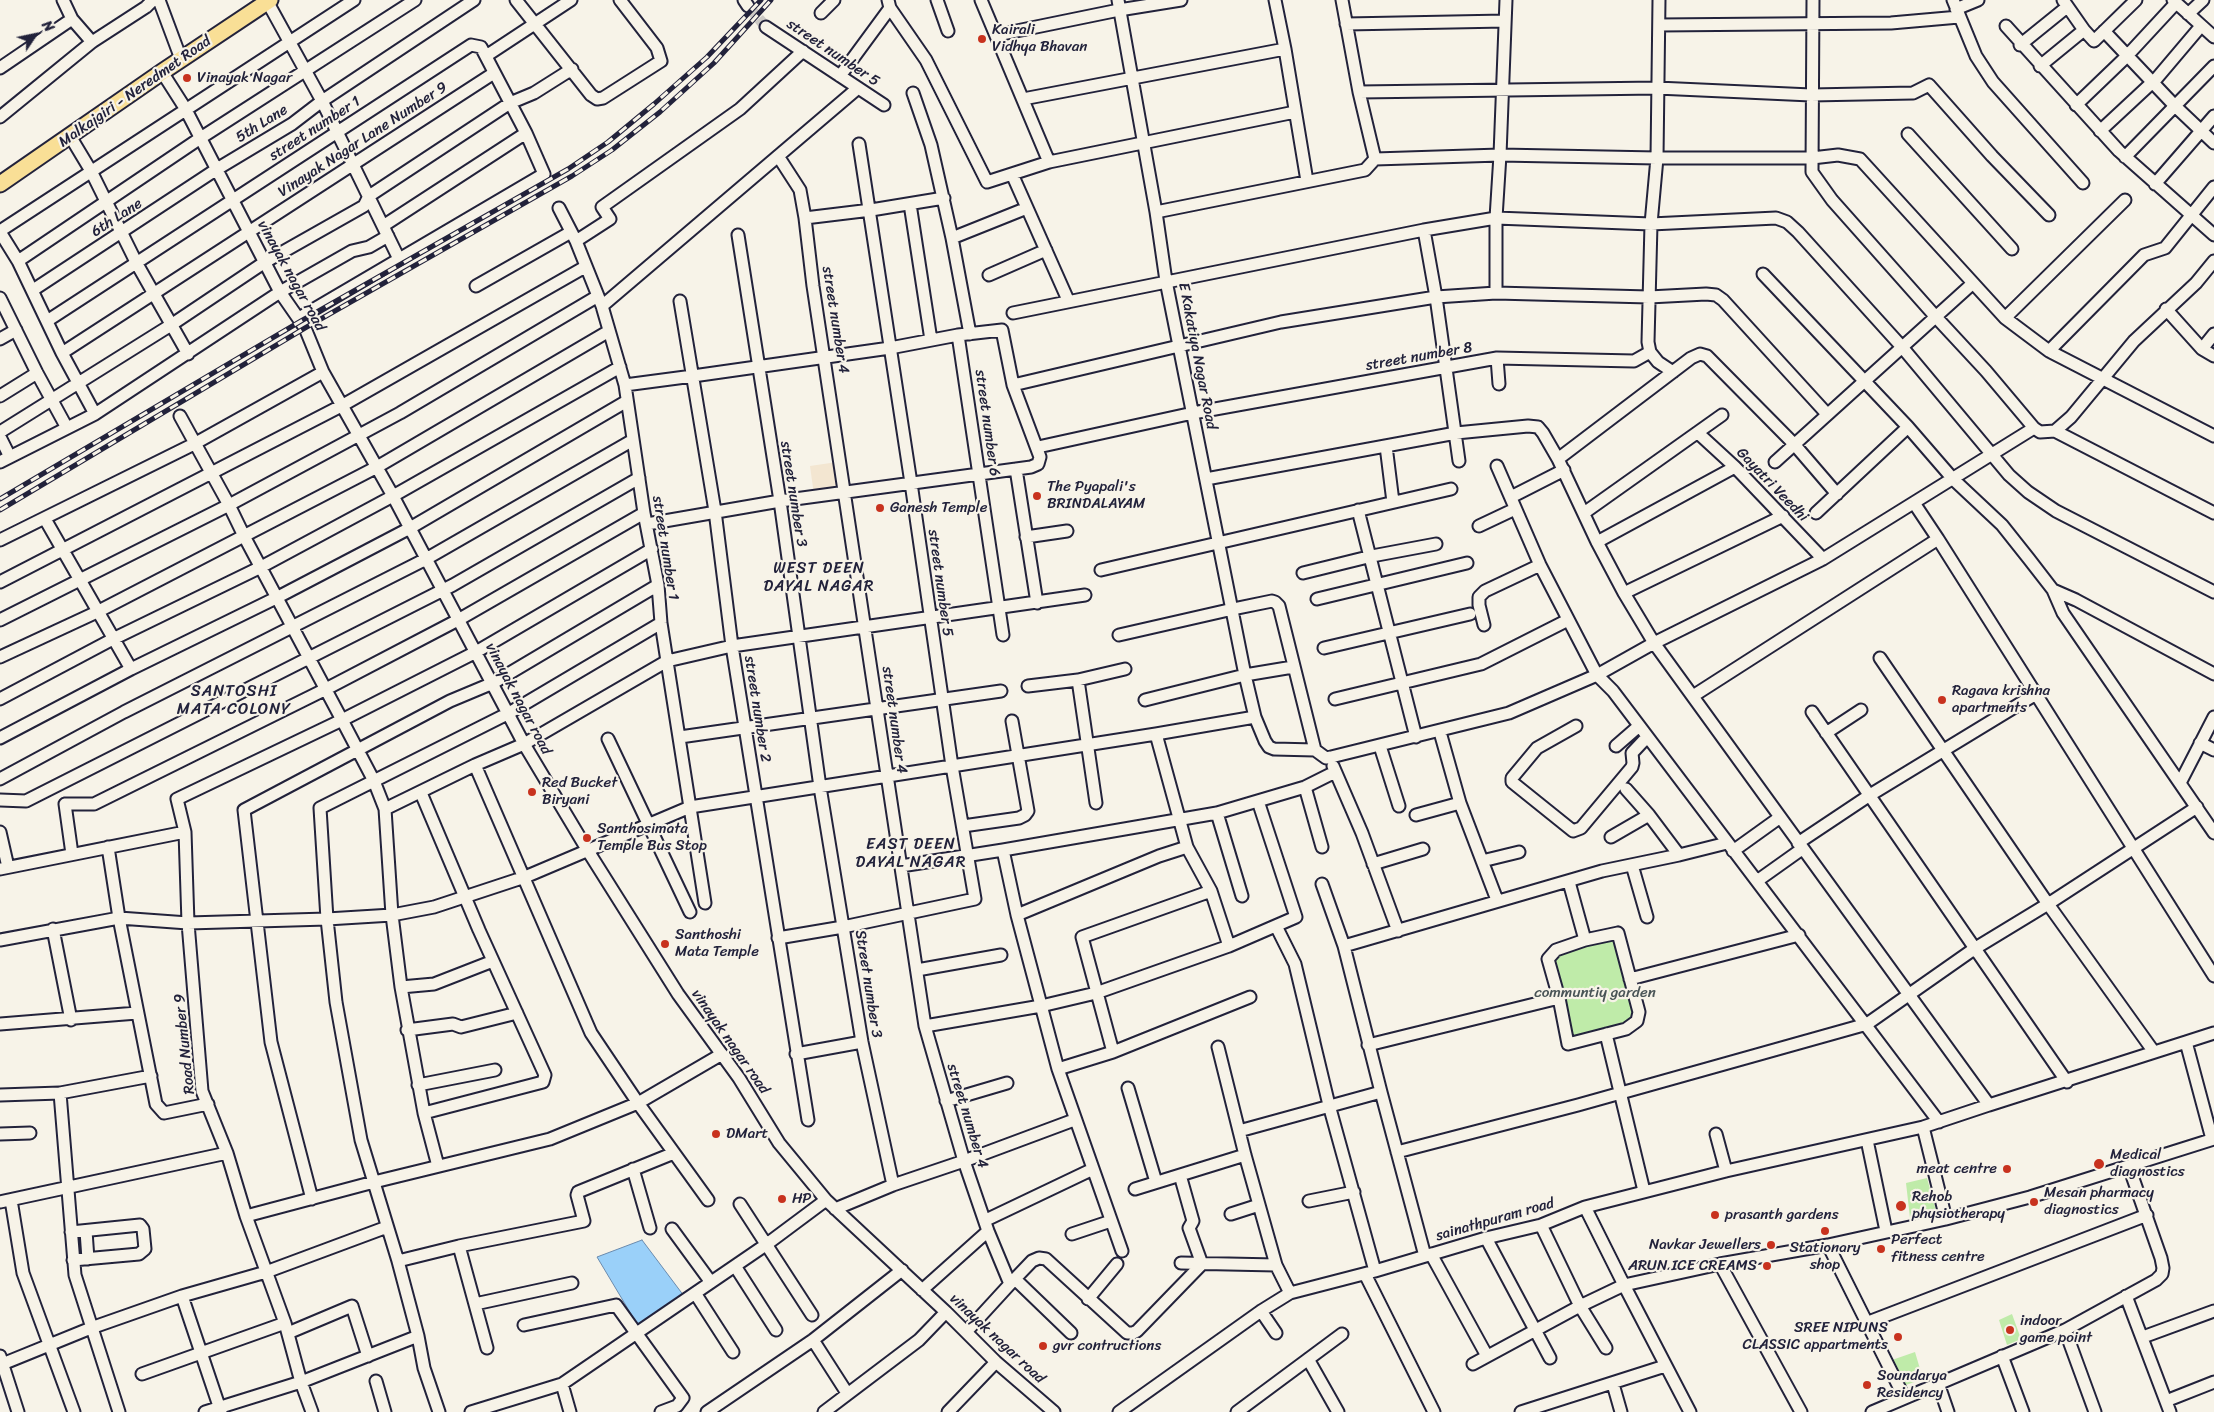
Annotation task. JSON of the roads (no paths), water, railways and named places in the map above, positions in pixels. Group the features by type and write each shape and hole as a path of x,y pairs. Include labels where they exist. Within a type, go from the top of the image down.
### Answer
{"main road":[{"name":"Malkajgiri - Neredmet Road","path":"0,184 181,59 252,5 269,1"}],"street":[{"path":"63,0 72,18 92,42"},
{"path":"0,117 92,42 146,7 153,0"},
{"path":"159,0 181,59"},
{"path":"95,414 62,353 18,261 0,231 185,108 354,0"},
{"path":"18,261 104,201 415,0"},
{"name":"5th Lane","path":"217,169 292,124 322,101 474,0"},
{"path":"516,0 572,69 591,96 597,99 603,98 661,61 657,48 620,0"},
{"path":"299,318 544,174 526,133 486,56 571,0"},
{"path":"821,14 834,0"},
{"path":"937,0 948,31"},
{"path":"981,0 1049,162"},
{"path":"997,35 1118,5 1181,0"},
{"path":"1275,0 1307,181"},
{"path":"1342,0 1359,92 1375,159"},
{"path":"1496,294 1496,218 1506,0"},
{"path":"1659,0 1657,158 1651,224 1649,297 1650,352 1658,362 1673,372"},
{"path":"1813,0 1812,172 1832,200 1934,316 1986,371 2034,428 2040,432 2055,431 2214,513"},
{"path":"1659,25 1891,24 1956,8 1978,0"},
{"path":"2020,45 2065,3 2094,41 2136,0"},
{"path":"2188,14 2203,0"},
{"path":"269,1 304,72 322,101 399,259"},
{"path":"2076,104 2126,57 2175,2 2214,37"},
{"path":"840,76 889,4 926,60 987,182 1049,162 1296,112"},
{"name":"E Kakatiya Nagar Road","path":"1118,5 1133,78 1166,281 1218,544 1255,717 1269,747 1274,749 1315,750"},
{"path":"1956,8 1976,56 1993,82 2083,183"},
{"path":"0,68 72,18"},
{"path":"1346,24 1505,21"},
{"path":"2006,26 2020,45 2125,157 2191,217 2214,235"},
{"path":"2100,131 2152,82 2201,26"},
{"name":"street number 5","path":"766,27 884,105"},
{"path":"2040,66 2084,30"},
{"path":"2104,31 2126,57 2214,143"},
{"name":"street number 1","path":"47,321 471,45 477,44 486,56"},
{"path":"1023,99 1285,49"},
{"path":"476,286 610,219 602,207 740,109 803,51"},
{"path":"2125,157 2214,66"},
{"path":"0,432 51,398 171,325 265,262 364,206 369,196 510,103 534,93 572,69"},
{"name":"vinayak nagar road","path":"162,72 185,108 280,292 299,318 323,372 344,405 524,744 588,851 678,994 722,1054 779,1143 826,1200 902,1270 996,1362 1054,1412"},
{"name":"Vinayak Nagar Lane Number 9","path":"62,353 494,73"},
{"path":"1359,92 1657,88 1811,95 1913,93 1928,85 1992,156 2049,215"},
{"path":"0,620 229,505 400,413 600,301 778,156 858,88"},
{"name":"street number 6","path":"913,93 931,145 952,238 979,473 1003,635"},
{"path":"2155,184 2214,116"},
{"path":"0,437 5,460 95,414 280,292 352,251 368,247 385,231 526,133"},
{"path":"1908,134 2012,249"},
{"path":"70,136 91,171 104,201 137,264 188,354"},
{"name":"street number 5","path":"860,144 952,766 976,899 909,913"},
{"path":"1156,212 1365,170 1375,159 1500,155 1657,158 1812,158 1838,155 1860,159 2005,318 2049,351 2214,436"},
{"name":"street number 4","path":"778,156 800,190 805,218 813,286 826,356 925,1026 964,1161 987,1225 1012,1281"},
{"name":"6th Lane","path":"33,290 217,169"},
{"path":"1012,174 1068,300"},
{"path":"2049,351 2144,256 2165,248 2214,187"},
{"path":"805,218 944,198"},
{"path":"2005,318 2125,200"},
{"path":"910,204 931,340"},
{"name":"street number 1","path":"559,208 574,237 600,301 625,384 658,585 661,623 706,903"},
{"path":"952,238 1027,208"},
{"path":"1013,312 1424,230 1496,218 1651,224 1776,218 1787,222 1902,346 2009,475 2028,492 2056,511 2214,592"},
{"path":"1424,230 1436,297 1459,461"},
{"name":"street number 3","path":"738,235 780,501 820,787"},
{"path":"989,275 1046,250"},
{"path":"2055,431 2086,401 2134,341 2196,282 2214,261"},
{"path":"0,582 344,405 585,267"},
{"path":"1763,274 1908,427 1953,479 2002,526 2053,590 2063,613 2213,830"},
{"path":"1775,462 1934,316 1972,284"},
{"path":"1013,385 1281,322 1436,297 1496,294 1649,297 1716,294 1828,414"},
{"path":"0,298 67,428"},
{"name":"street number 2","path":"680,301 715,511 732,646 808,1120"},
{"path":"2166,309 2202,349 2214,356"},
{"path":"0,339 16,330"},
{"path":"72,854 65,804 94,804 326,689 646,519 1016,469 1038,464 1040,457 1038,447 1013,385 1002,330 964,334 890,348 625,384"},
{"path":"0,657 97,612 377,467 609,331"},
{"path":"2202,349 2214,334"},
{"name":"street number 8","path":"1038,447 1193,413 1498,358 1634,361 1650,352"},
{"path":"1511,497 1561,464 1673,372 1691,358 1700,354 1707,356 1794,444 1836,494"},
{"path":"1498,358 1499,384"},
{"path":"0,698 113,639 261,567 393,496 620,367"},
{"path":"0,540 194,444 323,372"},
{"path":"0,396 37,373"},
{"path":"0,738 410,528 627,401"},
{"path":"1584,513 1722,415"},
{"path":"180,416 358,750 374,781 385,809 392,915 407,1030 424,1113 438,1166"},
{"path":"1206,479 1456,432 1528,426 1538,427 1544,433 1561,464 1597,542 1624,593 1654,643 1779,818 1990,1105"},
{"path":"1816,513 1908,427"},
{"path":"1119,635 1232,609 1275,602 1279,606 1315,750 1326,758 1380,746 1509,713 1597,674 1654,643 1823,559 2034,428"},
{"name":"Gayatri Veedhi","path":"1698,433 1735,467 1823,559"},
{"path":"0,780 124,712 426,559 633,440"},
{"path":"1386,446 1394,502"},
{"path":"1497,466 1540,565 1597,674 1613,691 1940,1122"},
{"path":"1597,542 1735,467"},
{"path":"1016,469 1037,603"},
{"path":"0,800 26,801 443,590 639,478"},
{"path":"1101,570 1451,489"},
{"path":"1914,503 1938,538 2214,976"},
{"path":"1478,526 1515,509"},
{"path":"1358,510 1372,556 1416,737"},
{"path":"1624,593 1783,516"},
{"path":"45,519 131,670"},
{"path":"1026,537 1067,531"},
{"path":"1693,696 1938,538"},
{"path":"1303,573 1372,556 1436,544"},
{"path":"342,720 476,652 652,549"},
{"path":"1317,599 1467,563"},
{"path":"1484,625 1479,597 1485,592 1540,565"},
{"path":"312,1199 271,1042 244,810 450,701 493,683 658,585"},
{"path":"2053,590 2076,600 2214,674"},
{"path":"385,809 475,765 524,744 667,661 732,646 1085,595"},
{"path":"1324,648 1470,614"},
{"path":"1335,699 1480,664 1568,620"},
{"path":"439,1412 424,1368 418,1336 398,1261 362,1140 337,1011 327,919 320,808 509,713 661,623"},
{"path":"1880,658 2048,904 2154,1052"},
{"path":"1145,700 1245,674 1293,668"},
{"path":"1028,686 1078,680 1125,669"},
{"path":"1078,680 1096,803"},
{"path":"680,737 1001,691"},
{"path":"1757,881 1800,846 1870,795 2036,694"},
{"path":"1826,733 1861,710"},
{"path":"1812,712 2067,1082"},
{"path":"0,940 119,918 188,922 327,919 392,915 434,907 525,877 690,807 1255,717"},
{"path":"2180,783 2214,717"},
{"name":"Road Number 9","path":"312,1412 301,1382 287,1328 246,1216 227,1153 202,1091 188,922 185,832 177,800 342,720"},
{"path":"964,826 1025,815 1028,811 1012,721"},
{"path":"1576,726 1537,748 1512,778 1512,782 1574,831 1581,828 1632,767 1632,753 1647,737"},
{"path":"1616,746 1639,726"},
{"path":"1440,732 1460,803 1497,900"},
{"path":"1156,734 1188,847 1211,891 1229,946"},
{"path":"608,739 690,912"},
{"path":"2200,743 2214,750"},
{"path":"1380,746 1399,806"},
{"path":"1331,757 1335,772 1362,833 1398,931"},
{"path":"475,765 591,1033 638,1103 708,1200"},
{"path":"902,866 1217,813 1305,788 1335,772"},
{"name":"Street number 3","path":"820,787 862,1042 893,1185"},
{"path":"1305,788 1322,847"},
{"path":"1626,789 1649,814 1679,855"},
{"path":"421,793 464,897 545,1076 542,1082 424,1113"},
{"path":"925,1026 1041,1006 1096,993 1229,946 1296,916 1258,801"},
{"path":"1416,815 1460,803"},
{"path":"1397,1152 1578,1105 1867,1024 1974,949 2134,850 2197,807"},
{"path":"1217,813 1242,896"},
{"path":"1611,837 1649,814"},
{"path":"1344,946 1602,871 1679,855 1730,847 1779,818"},
{"path":"0,832 4,868 185,832"},
{"path":"108,847 119,918 156,1104 164,1113 208,1104"},
{"path":"1017,915 1159,856 1188,847"},
{"path":"1373,864 1423,849"},
{"path":"1004,850 1017,915 1058,1069 1074,1120 1122,1251"},
{"path":"1482,861 1519,852"},
{"path":"1632,865 1647,917"},
{"path":"1569,882 1585,940"},
{"path":"1322,884 1344,946 1380,1092 1428,1255 1487,1356"},
{"path":"1113,1052 1082,937 1211,891"},
{"path":"778,938 844,927 909,913"},
{"path":"1276,926 1295,964 1329,1106 1354,1192 1370,1272 1434,1412"},
{"path":"53,929 70,1020"},
{"path":"1618,933 1639,1012 1637,1021 1626,1029 1568,1044 1559,998 1548,959 1556,950 1585,940 1618,933"},
{"path":"1630,979 1799,934"},
{"path":"918,970 1001,955"},
{"path":"401,987 434,984 493,961"},
{"path":"1058,1069 1113,1052 1250,997"},
{"path":"1368,1045 1559,998"},
{"path":"0,1024 70,1020 137,1013"},
{"path":"407,1030 454,1024 461,1027 517,1013"},
{"name":"sainathpuram road","path":"1119,1412 1261,1311 1290,1293 1486,1238 1541,1225 1585,1207 1644,1191 1923,1127 2214,1033"},
{"path":"1606,1034 1644,1191"},
{"path":"796,1054 862,1042"},
{"path":"1473,1364 1580,1306 1624,1285 1720,1264 1828,1245 1946,1219 2030,1197 2213,1139 2186,1042"},
{"path":"1218,1048 1245,1155 1276,1265 1290,1293"},
{"path":"246,1216 550,1138 638,1103 722,1054"},
{"path":"418,1085 495,1070"},
{"path":"0,1095 60,1093 151,1076"},
{"path":"946,1101 1007,1083"},
{"path":"1128,1088 1156,1182"},
{"path":"1239,1131 1380,1092"},
{"path":"60,1093 66,1190 75,1275 119,1412"},
{"path":"835,1209 893,1185 1074,1120"},
{"path":"1923,1127 1946,1219"},
{"path":"0,1134 30,1133"},
{"path":"1716,1134 1726,1171"},
{"path":"1867,1140 1886,1231"},
{"path":"74,1412 23,1273 5,1201 66,1190 227,1153"},
{"path":"398,1261 459,1246 584,1221 577,1195 578,1192 674,1153"},
{"path":"1135,1188 1245,1155"},
{"path":"1872,1412 1887,1409 1904,1398 2064,1330 2156,1280 2162,1274 2161,1258 2129,1167"},
{"path":"633,1169 650,1228"},
{"path":"922,1290 987,1225 1093,1169"},
{"path":"1180,1176 1193,1221 1189,1228 1202,1264"},
{"path":"1309,1200 1354,1192"},
{"path":"471,1412 562,1384 638,1334 826,1200"},
{"path":"740,1204 812,1315"},
{"path":"1231,1214 1259,1205"},
{"path":"1585,1207 1690,1412"},
{"path":"1866,1324 2146,1215"},
{"path":"1072,1234 1111,1221"},
{"path":"70,1232 140,1225 143,1228 145,1249 139,1254 73,1260"},
{"path":"1541,1225 1580,1306 1606,1348"},
{"path":"18,1412 1,1362 182,1296 266,1272 387,1227"},
{"path":"672,1229 710,1281"},
{"path":"86,1230 88,1259"},
{"path":"1486,1238 1537,1329 1550,1358"},
{"path":"72,1245 87,1244"},
{"path":"1828,1245 1904,1398"},
{"path":"459,1246 488,1348"},
{"path":"966,1332 1012,1281 1032,1261 1039,1258 1046,1259 1127,1332 1133,1333 1202,1264"},
{"path":"1181,1263 1276,1265"},
{"path":"1088,1298 1117,1264"},
{"path":"1720,1264 1801,1412"},
{"path":"734,1266 776,1330"},
{"path":"707,1412 813,1340 902,1270"},
{"path":"1012,1281 1071,1333"},
{"path":"475,1304 572,1284"},
{"path":"695,1293 733,1352"},
{"path":"182,1296 220,1410"},
{"path":"2126,1296 2143,1336 2170,1412"},
{"path":"524,1325 616,1305 683,1398 677,1406 660,1412"},
{"path":"142,1374 352,1306 368,1356"},
{"path":"1261,1311 1276,1333"},
{"path":"2143,1336 2214,1311"},
{"path":"824,1412 919,1340 946,1312"},
{"path":"2064,1330 2095,1412"},
{"path":"1237,1412 1342,1334"},
{"path":"205,1412 220,1410 301,1382 418,1336"},
{"path":"813,1340 847,1394"},
{"path":"2002,1356 2023,1412"},
{"path":"1308,1359 1338,1412"},
{"path":"948,1412 996,1362"},
{"path":"1521,1412 1666,1366"},
{"path":"376,1381 385,1412"},
{"path":"2166,1401 2214,1382"},
{"path":"1938,1383 1948,1412"},
{"path":"562,1384 570,1412"},
{"path":"1613,1384 1621,1412"}],"water":[{"path":"642,1240 684,1296 640,1329 597,1257"}],"tunnel":[{"path":"748,6 766,27"}],"railway":[{"path":"0,499 301,321 568,169 608,142 654,104 707,57 761,0"},
{"path":"0,510 305,328 572,176 612,150 660,112 714,63 771,0"}],"place":[{"name":"Kairali Vidhya Bhavan","path":"982,39"},
{"name":"Vinayak Nagar","path":"187,78"},
{"name":"The Pyapali's BRINDALAYAM","path":"1037,496"},
{"name":"Ganesh Temple","path":"880,508"},
{"name":"Ragava krishna apartments","path":"1942,700"},
{"name":"Red Bucket Biryani","path":"532,792"},
{"name":"Santhosimata Temple Bus Stop","path":"587,838"},
{"name":"Santhoshi Mata Temple","path":"665,944"},
{"name":"DMart","path":"716,1134"},
{"name":"Medical diagnostics","path":"2099,1164"},
{"name":"meat centre","path":"2007,1169"},
{"name":"HP","path":"782,1199"},
{"name":"Mesan pharmacy diagnostics","path":"2034,1202"},
{"name":"Rehob physiotherapy","path":"1901,1206"},
{"name":"prasanth gardens","path":"1715,1215"},
{"name":"Stationary shop","path":"1825,1231"},
{"name":"Navkar Jewellers","path":"1771,1245"},
{"name":"Perfect fitness centre","path":"1881,1249"},
{"name":"ARUN ICE CREAMS","path":"1767,1266"},
{"name":"indoor game point","path":"2010,1330"},
{"name":"SREE NIPUNS CLASSIC appartments","path":"1898,1337"},
{"name":"gvr contructions","path":"1043,1346"},
{"name":"Soundarya Residency","path":"1867,1385"}],"district":[{"name":"WEST DEEN DAYAL NAGAR","path":"819,578"},
{"name":"SANTOSHI MATA COLONY","path":"234,701"},
{"name":"EAST DEEN DAYAL NAGAR","path":"911,854"}],"park label":[{"name":"communtiy garden","path":"1595,993"}]}
